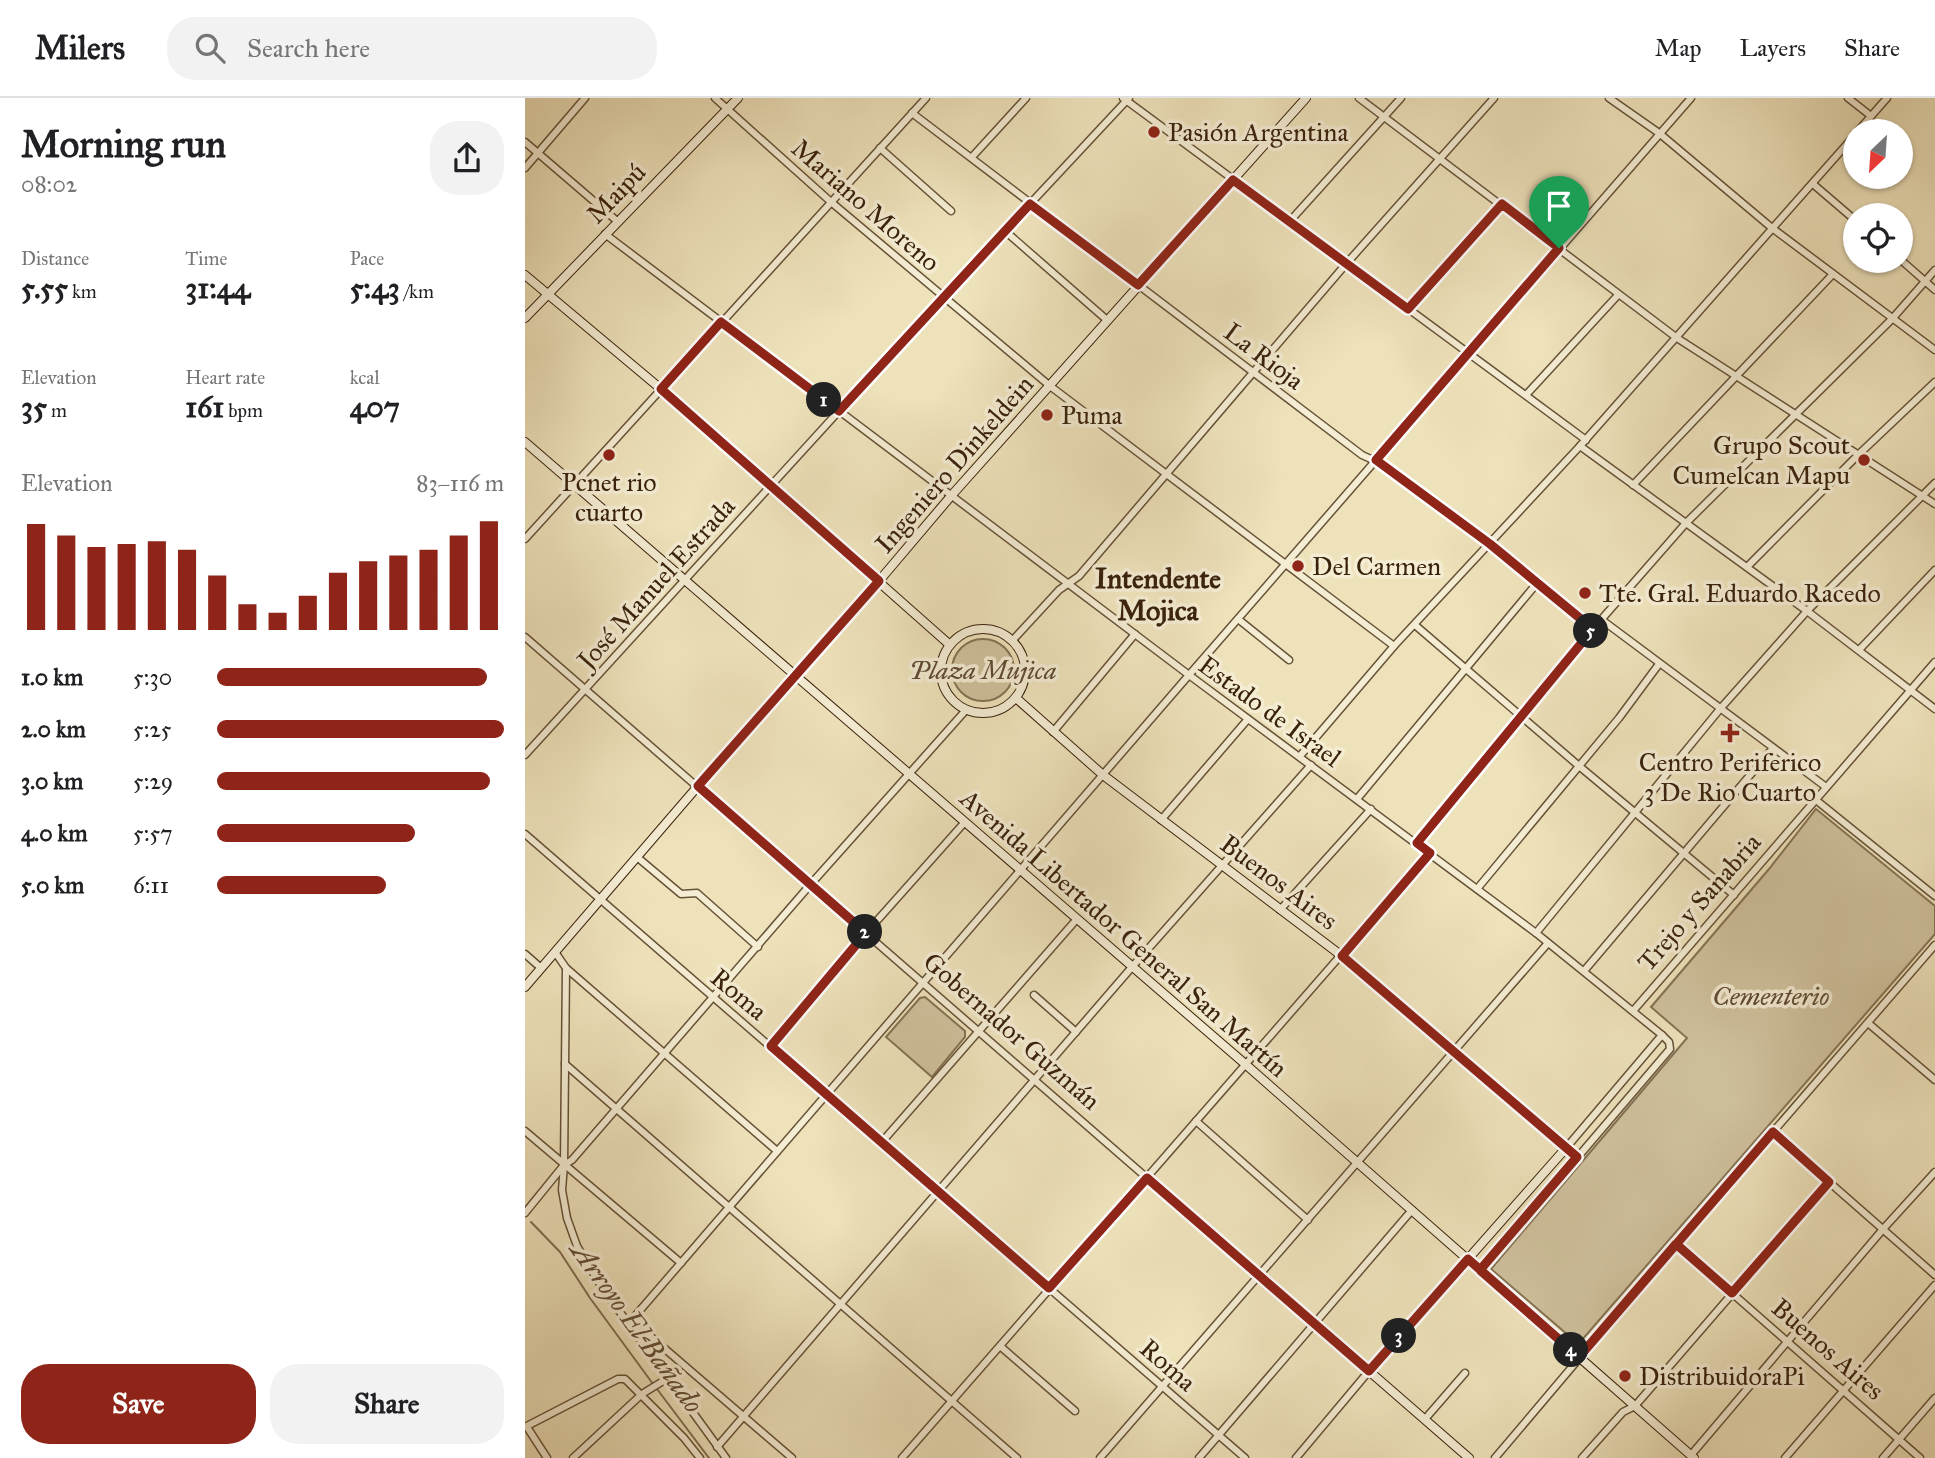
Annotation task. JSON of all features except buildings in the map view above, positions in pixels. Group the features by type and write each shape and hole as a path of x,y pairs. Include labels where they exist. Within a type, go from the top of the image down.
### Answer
{"main road":[{"name":"Maipú","path":"525,318 738,98"},
{"name":"Ingeniero Dinkeldein","path":"525,987 951,496 1306,98"},
{"path":"525,275 661,389 950,645"},
{"name":"Avenida Libertador General San Martín","path":"525,442 1244,1063 1691,1457"},
{"path":"988,629 1013,641 1020,651 1025,675 1016,698 1006,707 980,713 966,710 949,696 941,676 944,654 961,635 988,629"},
{"name":"Buenos Aires","path":"1016,698 1103,775 1342,956 1577,1157"},
{"path":"1369,1371 1566,1148"},
{"path":"1480,1270 1577,1157"},
{"name":"Gobernador Guzmán","path":"1369,1371 1469,1458"}],"street":[{"path":"525,168 585,98"},
{"name":"Mariano Moreno","path":"715,98 831,202 1050,386 1284,566 1394,646"},
{"path":"525,539 926,98"},
{"path":"972,157 1026,98"},
{"path":"1359,98 1677,338 1935,504"},
{"path":"1290,221 1401,98"},
{"path":"1013,641 1068,582 1079,576 1346,264 1495,98"},
{"path":"1609,98 1659,133 1772,229 1935,350"},
{"path":"632,1326 728,1207 1691,98"},
{"path":"1847,98 1871,116"},
{"path":"1869,119 1887,98"},
{"path":"1127,99 1586,440"},
{"name":"José Manuel Estrada","path":"525,755 1127,99"},
{"name":"La Rioja","path":"912,113 1362,455 1376,460 1490,544 1593,629"},
{"path":"525,142 617,221"},
{"path":"880,148 951,211"},
{"path":"1300,756 1394,646 1586,440 1843,149"},
{"path":"1813,184 1843,210"},
{"path":"1408,309 1502,204"},
{"path":"1005,231 1107,320"},
{"name":"Estado de Israel","path":"605,234 1536,933 1663,1035 1669,1042 1670,1049 1577,1157"},
{"path":"1417,843 1593,629 1686,523 1892,319 1935,270"},
{"path":"1913,271 1935,290"},
{"path":"1633,485 1833,274"},
{"path":"1526,395 1618,295"},
{"path":"1747,567 1935,382"},
{"path":"1580,446 1807,611 1935,709"},
{"path":"1536,933 1720,709 1807,611 1935,483"},
{"path":"1859,650 1935,570"},
{"path":"1357,799 1538,582"},
{"path":"1238,619 1289,660"},
{"path":"1602,620 1826,787"},
{"path":"1415,625 1734,895"},
{"path":"1053,732 1135,634"},
{"name":"Gobernador Guzmán","path":"525,637 1369,1371"},
{"name":"Trejo y Sanabria","path":"1633,1011 1935,662"},
{"path":"1477,889 1619,718 1659,664"},
{"path":"525,1213 564,1165 572,1160 618,1109 810,885 966,710"},
{"path":"1161,820 1248,719"},
{"path":"1584,971 1773,748"},
{"path":"717,1447 1132,967 1311,765"},
{"path":"1816,800 1935,896"},
{"path":"1280,909 1371,809"},
{"path":"771,1046 866,933 964,823"},
{"name":"Roma","path":"525,834 1245,1458"},
{"path":"902,1458 1430,853"},
{"path":"637,857 681,894 697,893 758,947"},
{"path":"881,1143 1076,920"},
{"path":"1100,1458 1548,943"},
{"path":"1495,1458 1935,945"},
{"path":"555,952 566,968 777,1151"},
{"path":"525,954 541,968"},
{"path":"566,968 562,1190 567,1218 577,1246 601,1286 726,1458"},
{"path":"1034,995 1076,1032"},
{"path":"1868,1023 1935,1080"},
{"path":"1566,1148 1663,1035"},
{"path":"565,1064 1017,1458"},
{"path":"1196,1121 1308,1220"},
{"path":"525,1131 681,1263"},
{"path":"1773,1132 1935,1275"},
{"path":"1691,1457 1884,1228 1934,1175"},
{"path":"1582,1458 1623,1412 1635,1406 1829,1182"},
{"path":"1199,1458 1412,1210"},
{"name":"Buenos Aires","path":"1676,1244 1920,1458"},
{"path":"1785,1458 1935,1285"},
{"path":"632,1326 650,1336 792,1458"},
{"path":"1000,1346 1075,1411"},
{"path":"1296,1458 1369,1371"},
{"path":"1425,1419 1465,1373"},
{"path":"573,1458 642,1394 669,1378"},
{"path":"547,1458 526,1427 618,1379 625,1379 700,1458"},
{"path":"1883,1458 1935,1398"},
{"path":"1004,1458 1010,1452"}],"green space":[{"name":"Plaza Mujica","path":"983,639 1005,648 1014,670 1005,692 983,701 961,692 952,670 961,648"},
{"name":"Cementerio","path":"1816,809 1935,906 1935,934 1581,1341 1575,1341 1491,1269 1687,1038 1651,1007 1769,869"},
{"path":"925,997 965,1031 965,1037 932,1077 886,1037 920,998"}],"waterway":[{"name":"Arroyo El Bañado","path":"531,1222 560,1252 653,1384"},
{"name":"Arroyo El Bañado","path":"657,1389 709,1458"}],"place":[{"name":"Pasión Argentina","path":"1154,132"},
{"name":"Puma","path":"1047,415"},
{"name":"Pcnet rio cuarto","path":"609,455"},
{"name":"Grupo Scout Cumelcan Mapu","path":"1864,460"},
{"name":"Del Carmen","path":"1298,566"},
{"name":"Tte. Gral. Eduardo Racedo","path":"1585,593"},
{"name":"Centro Periferico 3 De Rio Cuarto","path":"1730,733"},
{"name":"DistribuidoraPi","path":"1625,1376"}],"district":[{"name":"Intendente Mojica","path":"1158,594"}],"route":[{"path":"1559,248 1376,460 1490,544 1593,629 1417,843 1430,853 1342,956 1577,1157 1480,1270 1579,1357 1627,1301 1676,1244 1773,1132 1829,1182 1732,1293 1676,1244 1579,1357 1468,1259 1369,1371 1147,1178 1049,1288 771,1046 866,933 698,786 879,581 661,389 721,322 839,411 1030,204 1138,285 1233,180 1408,309 1502,204 1559,248"}]}
